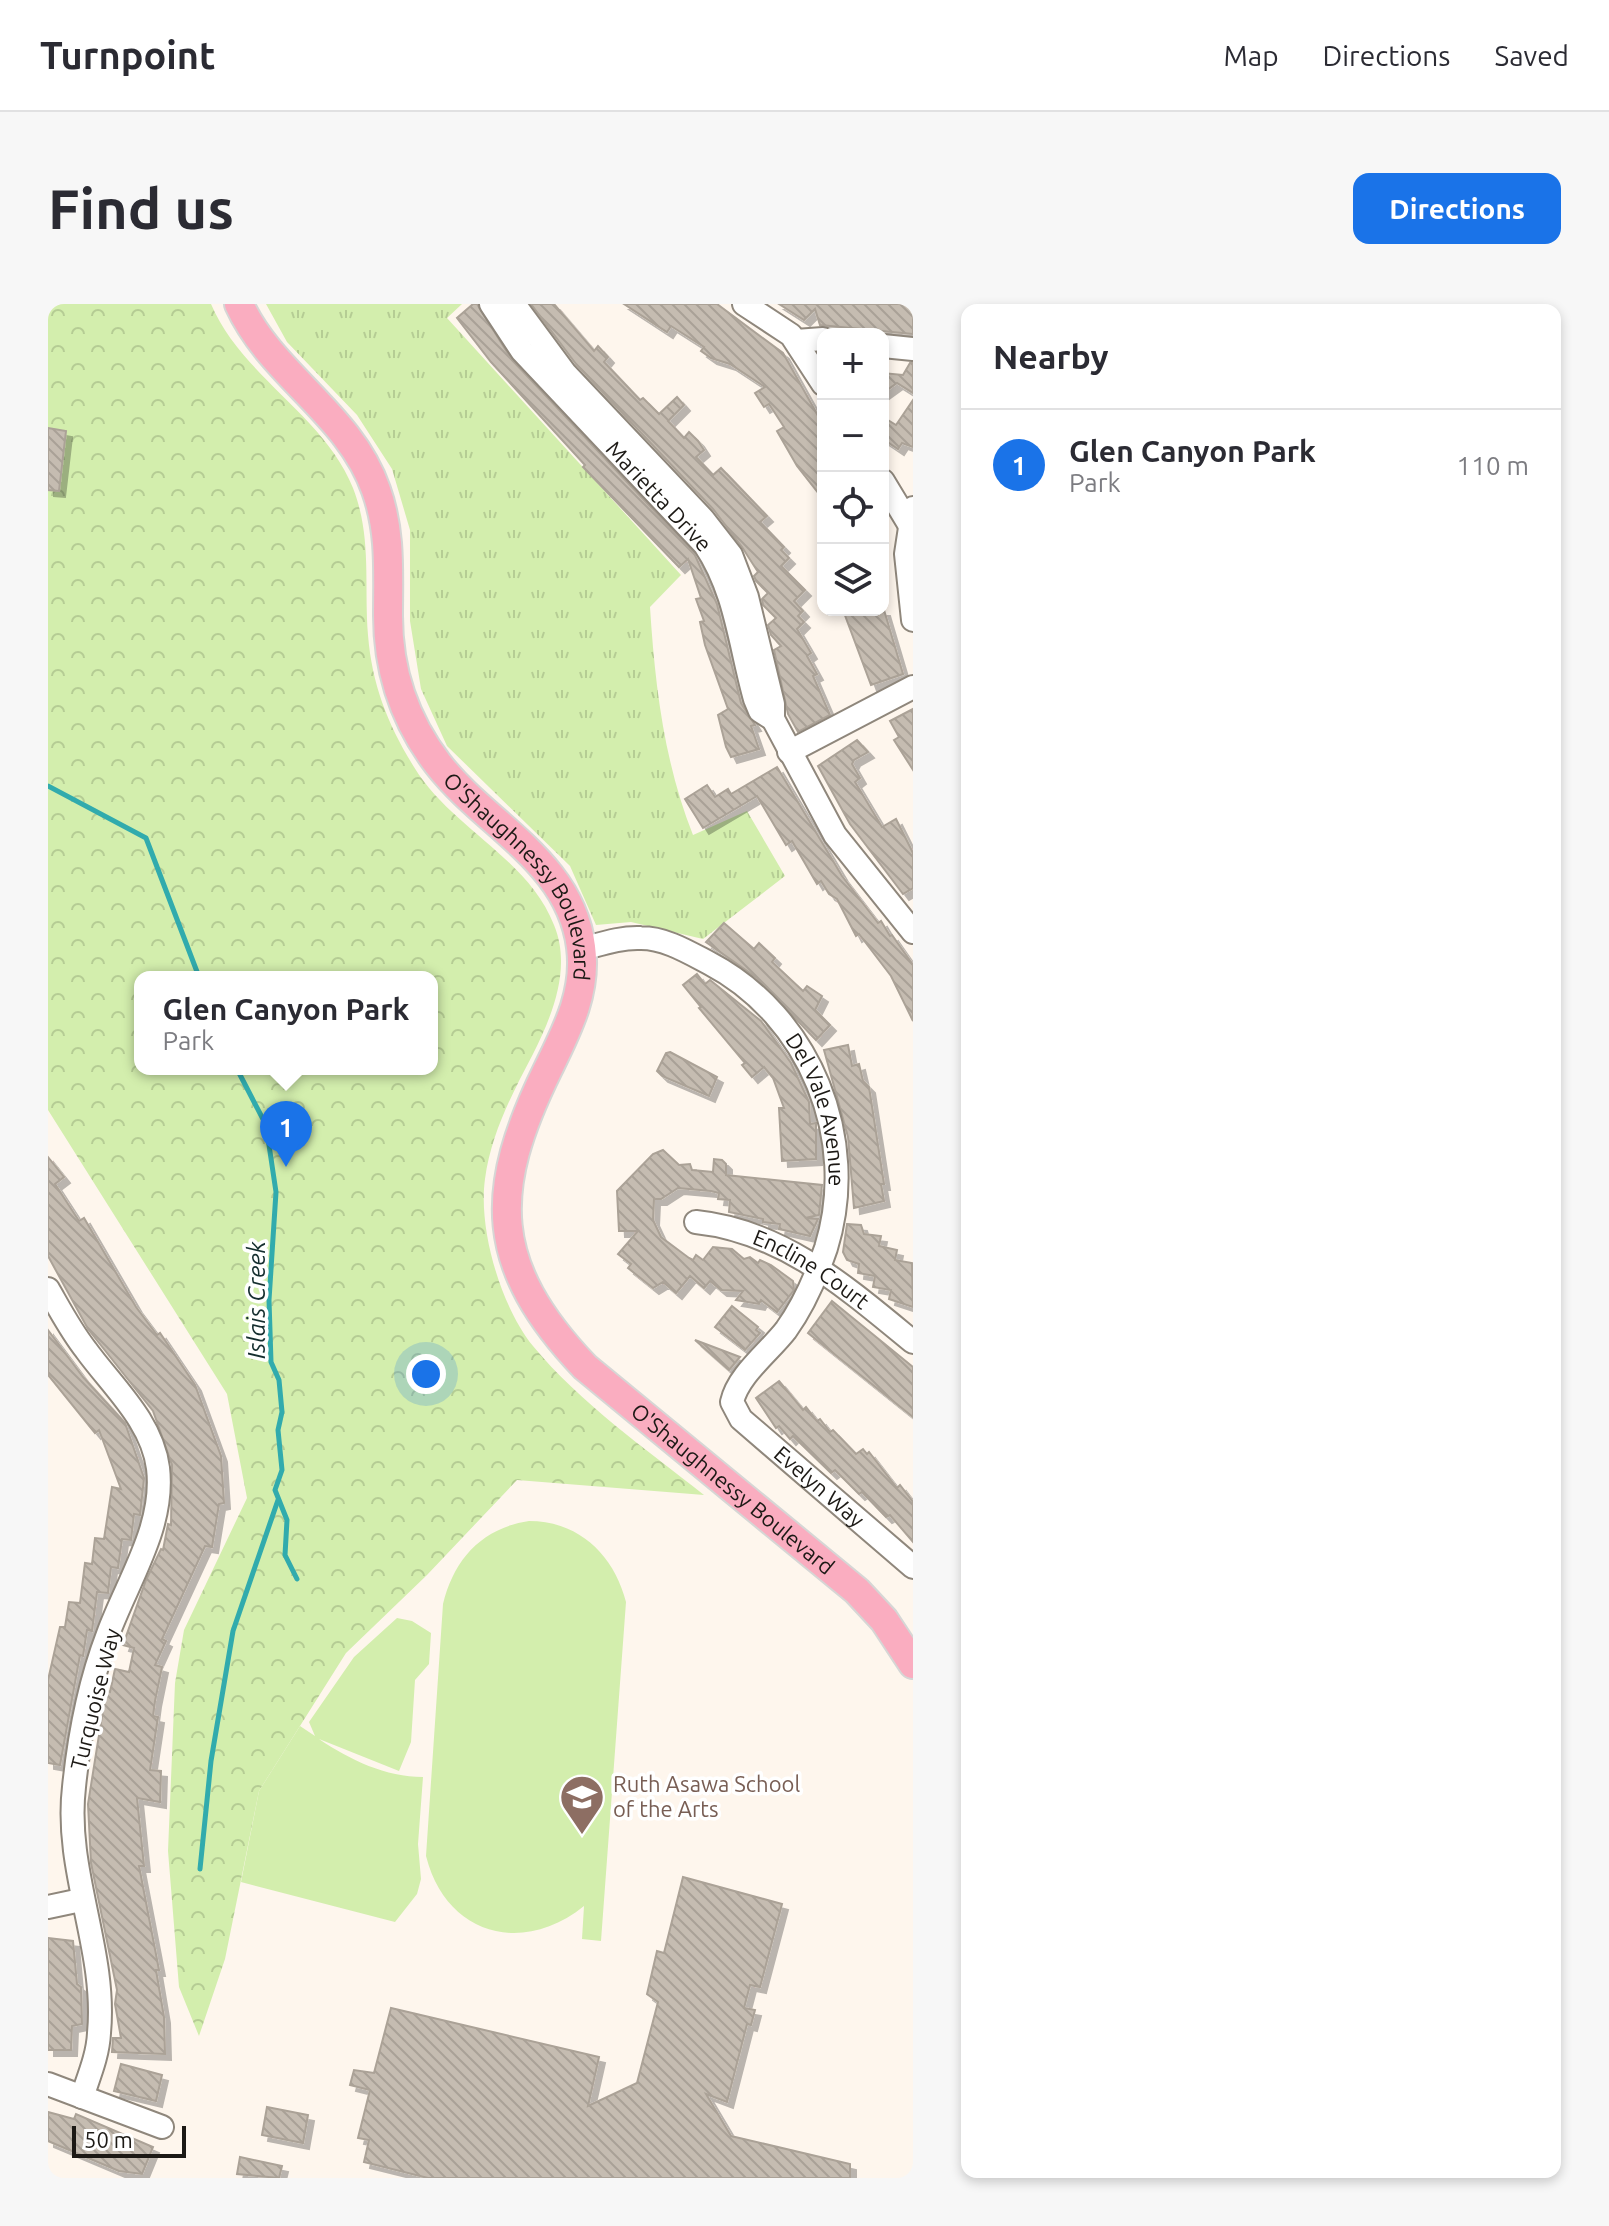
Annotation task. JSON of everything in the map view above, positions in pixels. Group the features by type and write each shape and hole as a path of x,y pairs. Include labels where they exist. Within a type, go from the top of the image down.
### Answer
{"main road":[{"name":"O'Shaughnessy Boulevard","path":"239,304 262,340 345,435 375,487 389,552 390,648 396,680 412,724 449,778 536,858 555,880 573,913 582,949 576,1008 522,1124 508,1168 509,1231 529,1293 554,1332 585,1367 857,1591 884,1620 913,1664"}],"street":[{"name":"Marietta Drive","path":"491,304 522,351 705,545 717,562 732,601 755,699 760,711 773,719"},
{"name":"Marietta Drive","path":"514,304 548,353 703,519 731,555 747,597 773,704 773,719 835,835 913,932"},
{"path":"744,304 796,341 817,374"},
{"path":"796,341 817,339"},
{"path":"889,347 913,349"},
{"path":"889,488 911,516 907,585 913,620"},
{"path":"789,752 913,687"},
{"name":"Del Vale Avenue","path":"582,949 639,937 664,942 690,953 749,990 799,1044 823,1093 835,1147 836,1200 819,1269 794,1318 739,1386 732,1402"},
{"name":"Encline Court","path":"696,1222 754,1234 791,1251 913,1342"},
{"name":"Turquoise Way","path":"48,1289 79,1341 138,1418 150,1440 160,1484 154,1522 100,1659 74,1784 71,1829 81,1900 96,1971 100,2013 96,2054 82,2097"},
{"name":"Evelyn Way","path":"732,1402 741,1419 913,1567"},
{"path":"48,1907 81,1900"},
{"path":"48,2084 162,2127"}],"green space":[{"path":"48,304 211,304 242,353 304,417 340,462 353,488 363,524 370,653 389,720 414,767 430,789 526,880 542,901 559,941 560,975 553,1008 503,1115 488,1162 485,1221 494,1267 521,1330 551,1367 614,1425 704,1495 517,1480 427,1575 346,1653 259,1791 225,1959 199,2036 179,1987 168,1851 175,1683 184,1630 247,1498 227,1394 48,1110"},
{"path":"266,304 462,304 447,318 681,575 650,607 662,723 675,780 693,835 747,811 785,876 703,939 631,922 596,925 570,866 447,746 421,689 410,621 410,530 392,469 357,415 287,342"},
{"path":"529,1521 564,1527 592,1544 613,1570 626,1602 601,1941 582,1939 584,1906 560,1921 536,1930 512,1933 489,1929 468,1920 450,1904 436,1883 426,1856 443,1604 454,1573 472,1548 497,1531"},
{"path":"397,1618 412,1621 431,1633 429,1664 415,1680 411,1742 399,1771 319,1739 369,1766 396,1774 423,1777 418,1844 421,1879 417,1894 395,1922 241,1882 259,1791 300,1726 315,1736 309,1722 354,1657"}],"building":[{"path":"477,304 512,360 694,553 717,604 741,703 755,725 751,726 759,749 731,757 726,747 718,715 728,709 705,645 700,622 704,621 696,599 701,598 688,559 679,567 583,467 585,465 491,362 457,318"},
{"path":"531,304 554,304 594,351 598,346 608,357 604,362 640,400 643,398 659,414 677,397 684,405 668,421 684,438 689,432 698,441 704,450 696,457 713,475 721,468 767,516 760,522 784,547 781,550 789,558 781,566 805,590 794,601 803,611 798,616 804,622 797,629 811,653 807,656 817,674 813,676 830,715 798,732 788,714 774,650 781,646 771,635 768,625 776,618 763,605 762,599 768,593 756,581 754,576 758,572 713,509 576,364"},
{"path":"624,304 717,304 783,353 817,414 817,491 797,466 777,431 784,427 769,404 764,407 755,393 765,387 730,364 711,358 701,351 704,347 671,326 667,332"},
{"path":"779,304 913,304 913,334 889,332 889,328 820,325 815,309 804,320"},
{"path":"913,363 913,393 897,383 889,389 889,374 903,375"},
{"path":"913,400 913,447 902,443 898,449 889,443 889,421 896,425"},
{"path":"48,428 66,431 59,491 48,490"},
{"path":"845,616 886,616 903,674 871,685"},
{"path":"913,709 913,770 894,740 899,737 890,721"},
{"path":"857,740 868,752 852,764 860,778 855,782 882,827 896,819 913,853 913,888 903,894 850,824 818,766"},
{"path":"777,767 842,876 878,923 881,921 913,965 913,1021 891,976 859,934 856,936 837,899 829,894 821,881 817,884 792,841 786,845 757,796 703,828 685,799 707,785 715,797 728,789 731,794"},
{"path":"724,923 754,949 759,943 775,958 772,962 803,991 807,986 822,996 815,1010 830,1025 816,1040 757,978 706,942"},
{"path":"697,974 705,984 710,980 761,1021 791,1063 809,1102 810,1124 816,1123 816,1159 782,1161 779,1108 784,1108 773,1078 764,1067 752,1077 742,1065 745,1063 699,1008 683,985"},
{"path":"848,1045 852,1066 859,1064 863,1081 869,1087 884,1184 881,1184 884,1201 854,1208 848,1137 824,1050"},
{"path":"670,1052 717,1077 709,1096 657,1071 666,1053"},
{"path":"663,1150 679,1165 690,1164 692,1170 713,1172 714,1159 726,1164 726,1175 822,1185 819,1215 805,1218 818,1219 810,1236 779,1229 780,1224 729,1212 730,1200 718,1199 719,1193 711,1191 678,1188 661,1199 654,1199 653,1220 661,1237 689,1258 693,1260 696,1255 703,1260 713,1247 732,1249 744,1259 750,1257 758,1263 760,1260 771,1265 793,1281 794,1290 777,1312 761,1300 759,1304 736,1300 743,1291 721,1290 710,1281 704,1288 690,1276 676,1293 663,1282 653,1288 628,1268 631,1264 618,1254 638,1231 619,1231 617,1191 653,1154"},
{"path":"48,1157 64,1177 55,1184 79,1221 84,1218 136,1307 157,1335 160,1333 195,1385 221,1456 224,1503 219,1504 212,1547 205,1546 162,1639 166,1641 155,1665 162,1667 153,1716 158,1717 150,1770 161,1771 160,1802 137,1798 144,1866 139,1866 159,1970 156,1970 164,2017 165,2054 112,2052 113,2038 121,2038 115,2004 117,1990 91,1863 88,1804 106,1691 110,1692 115,1669 129,1672 134,1648 123,1645 146,1580 163,1550 168,1524 171,1525 172,1465 153,1411 88,1329 48,1256"},
{"path":"847,1224 861,1225 864,1234 881,1236 879,1246 897,1250 895,1260 912,1263 913,1307 889,1299 891,1290 873,1287 875,1276 858,1273 859,1264 847,1260 843,1252"},
{"path":"832,1301 913,1367 913,1417 808,1333"},
{"path":"732,1306 758,1327 756,1330 760,1333 745,1350 715,1327"},
{"path":"48,1330 83,1377 125,1423 144,1478 140,1515 134,1514 131,1540 122,1539 118,1568 111,1567 108,1593 97,1592 92,1631 87,1630 83,1656 80,1655 60,1765 48,1763 48,1680 60,1627 65,1627 69,1602 80,1603 85,1563 92,1564 95,1538 104,1539 112,1487 121,1489 99,1430 95,1433 48,1375"},
{"path":"695,1340 740,1357 729,1370"},
{"path":"779,1381 803,1410 806,1407 817,1421 820,1419 830,1432 833,1430 856,1454 863,1449 867,1454 869,1452 897,1488 900,1485 913,1502 913,1542 890,1515 886,1517 862,1492 859,1494 835,1470 831,1473 793,1436 790,1439 779,1426 776,1428 756,1398"},
{"path":"683,1877 782,1904 760,1987 750,1985 744,2008 755,2010 751,2025 747,2024 727,2102 706,2094 731,2136 850,2164 850,2178 428,2178 364,2162 369,2140 358,2138 370,2090 350,2085 354,2070 374,2073 391,2008 599,2057 588,2106 637,2083 658,2002 647,1994 657,1951 664,1953"},
{"path":"48,1938 73,1941 77,1984 81,1987 82,2024 72,2026 71,2050 48,2050"},
{"path":"121,2064 162,2075 156,2101 114,2091"},
{"path":"267,2107 308,2115 303,2143 262,2135"},
{"path":"48,2112 74,2119 76,2114 153,2147 142,2174 119,2171 48,2141"},
{"path":"240,2157 282,2166 279,2178 237,2174"}],"waterway":[{"name":"Islais Creek","path":"48,786 146,838 197,971"},
{"name":"Islais Creek","path":"240,1075 266,1125 276,1192 269,1300 271,1362 279,1380 282,1412 278,1430 282,1470 275,1490 287,1520 285,1555 297,1579"},
{"path":"200,1869 211,1761 233,1631 278,1500"}],"place":[{"name":"Glen Canyon Park","path":"286,1167"},
{"name":"Ruth Asawa School of the Arts","path":"582,1836"}]}
